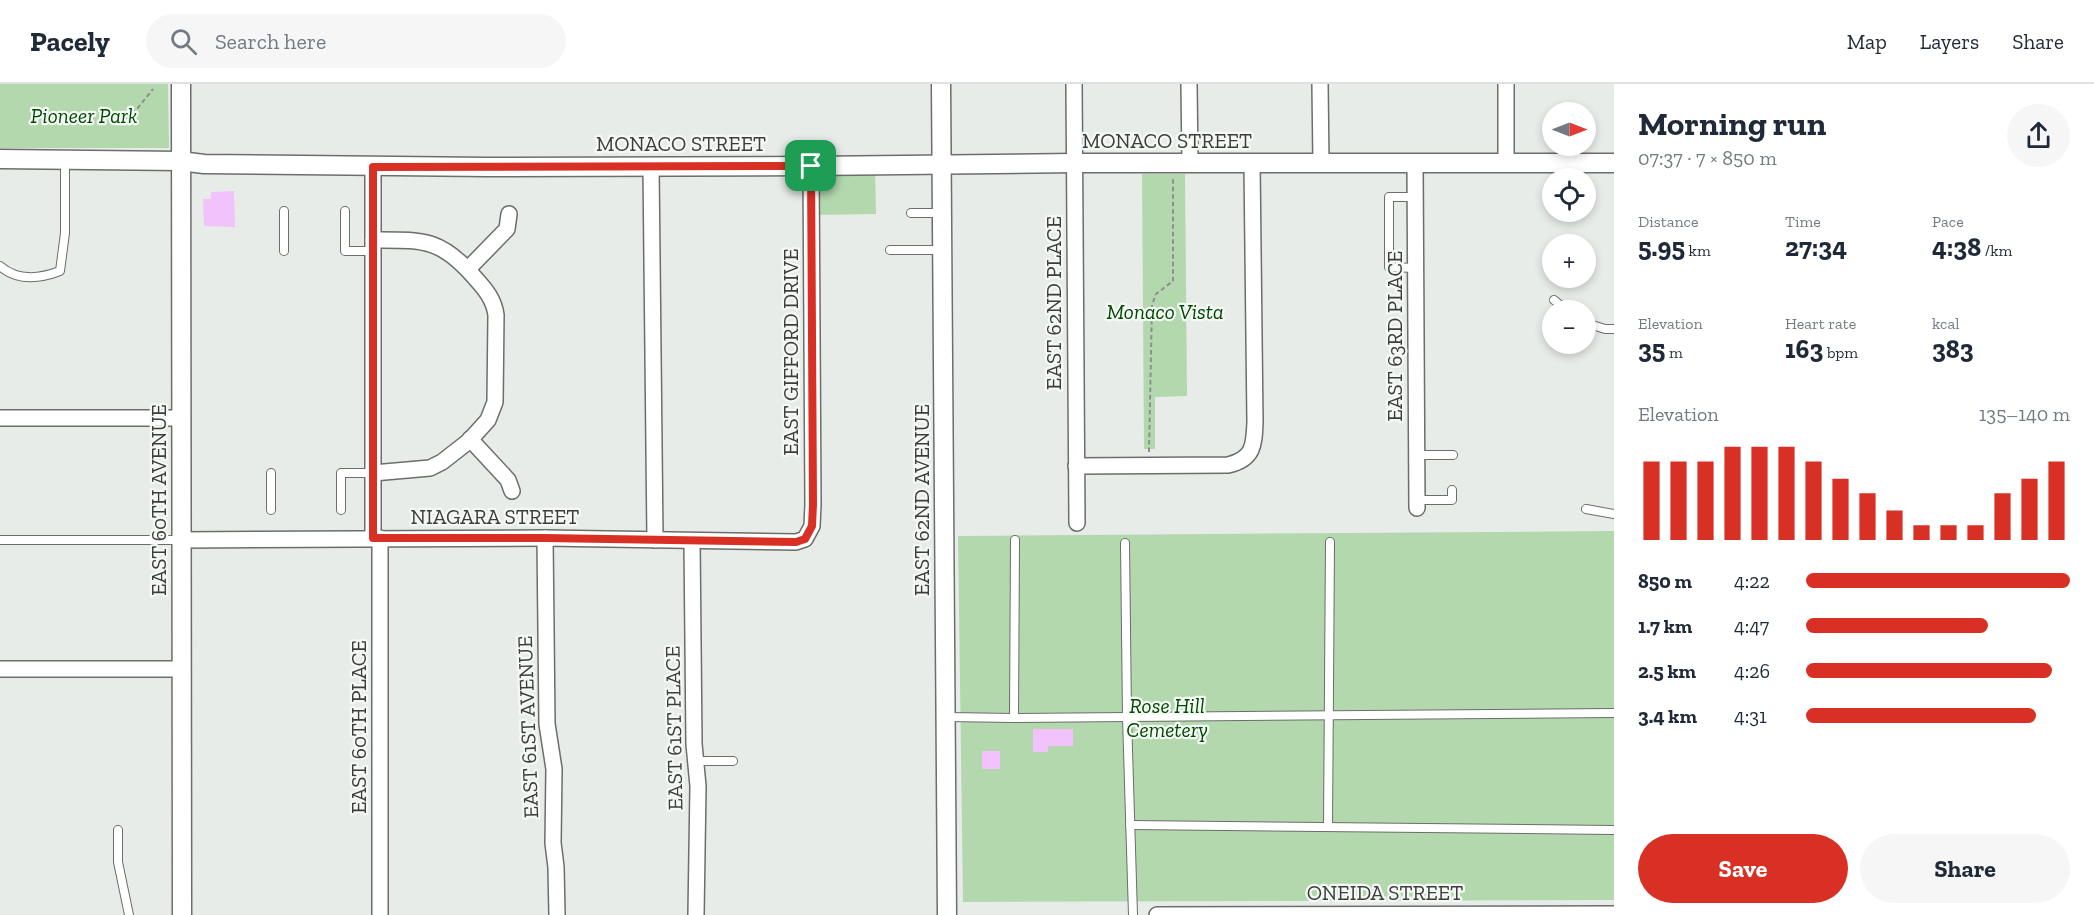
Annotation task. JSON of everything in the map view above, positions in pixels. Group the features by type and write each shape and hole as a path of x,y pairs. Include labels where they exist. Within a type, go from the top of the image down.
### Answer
{"street":[{"name":"EAST 60TH AVENUE","path":"181,84 182,915"},
{"name":"EAST 62ND AVENUE","path":"942,84 947,915"},
{"name":"EAST 62ND PLACE","path":"1074,84 1077,523"},
{"path":"1181,163 1189,84"},
{"path":"1320,84 1321,163"},
{"path":"1506,84 1506,162"},
{"name":"MONACO STREET","path":"0,159 180,161 204,164 373,167 1614,163"},
{"path":"1076,466 1228,465 1242,460 1251,450 1255,422 1252,164"},
{"name":"EAST 63RD PLACE","path":"1415,164 1417,504"},
{"path":"651,166 655,540"},
{"name":"EAST GIFFORD DRIVE","path":"808,536 812,526 813,504 811,166"},
{"name":"EAST 60TH PLACE","path":"373,167 373,473 376,538 380,915"},
{"path":"468,269 507,229 509,214"},
{"path":"373,245 415,240 438,245 463,263 488,292 495,304 496,315 495,402 488,420 470,439 442,462 430,468 373,473"},
{"path":"0,418 181,418"},
{"path":"470,439 508,480 512,491"},
{"name":"NIAGARA STREET","path":"181,540 545,538 796,542 808,536"},
{"name":"EAST 61ST AVENUE","path":"545,538 547,724 554,769 552,843 556,867 557,915"},
{"name":"EAST 61ST PLACE","path":"692,541 693,744 698,786 696,915"},
{"path":"0,669 182,669"},
{"name":"ONEIDA STREET","path":"1156,915 1614,914"}],"lane":[{"path":"0,266 14,276 45,277 60,271 65,233 64,159"},
{"path":"1416,197 1389,197 1389,267 1416,268"},
{"path":"284,211 284,250"},
{"path":"345,211 345,251 373,245"},
{"path":"911,213 944,213"},
{"path":"891,250 944,250"},
{"path":"1596,326 1614,329"},
{"path":"1417,455 1453,454"},
{"path":"270,473 270,510"},
{"path":"341,510 341,473 373,473"},
{"path":"1417,504 1452,500 1452,490"},
{"path":"1586,509 1614,514"},
{"path":"0,540 181,540"},
{"path":"1014,718 1015,540"},
{"path":"1328,827 1330,542"},
{"path":"1125,543 1133,915"},
{"path":"945,717 1614,713"},
{"path":"695,761 733,761"},
{"path":"1130,825 1614,830"},
{"path":"118,830 118,862 129,915"}],"path":[{"path":"121,124 153,89"},
{"path":"1149,464 1152,305 1156,294 1173,281 1181,163"}],"green space":[{"name":"Pioneer Park","path":"0,84 168,84 169,148 0,148"},
{"path":"875,165 876,214 812,215 811,166"},
{"name":"Monaco Vista","path":"1142,174 1185,174 1187,396 1155,397 1155,449 1144,449"},
{"name":"Rose Hill Cemetery","path":"1614,531 1614,900 963,902 958,536"}],"building":[{"path":"234,191 235,227 204,226 203,199 211,199 211,192"},
{"path":"1033,729 1073,729 1073,746 1048,746 1048,752 1033,752"},
{"path":"982,751 1000,751 1000,769 982,769"}],"route":[{"path":"811,166 813,504 812,526 805,539 796,542 373,538 373,167 811,166"}]}
